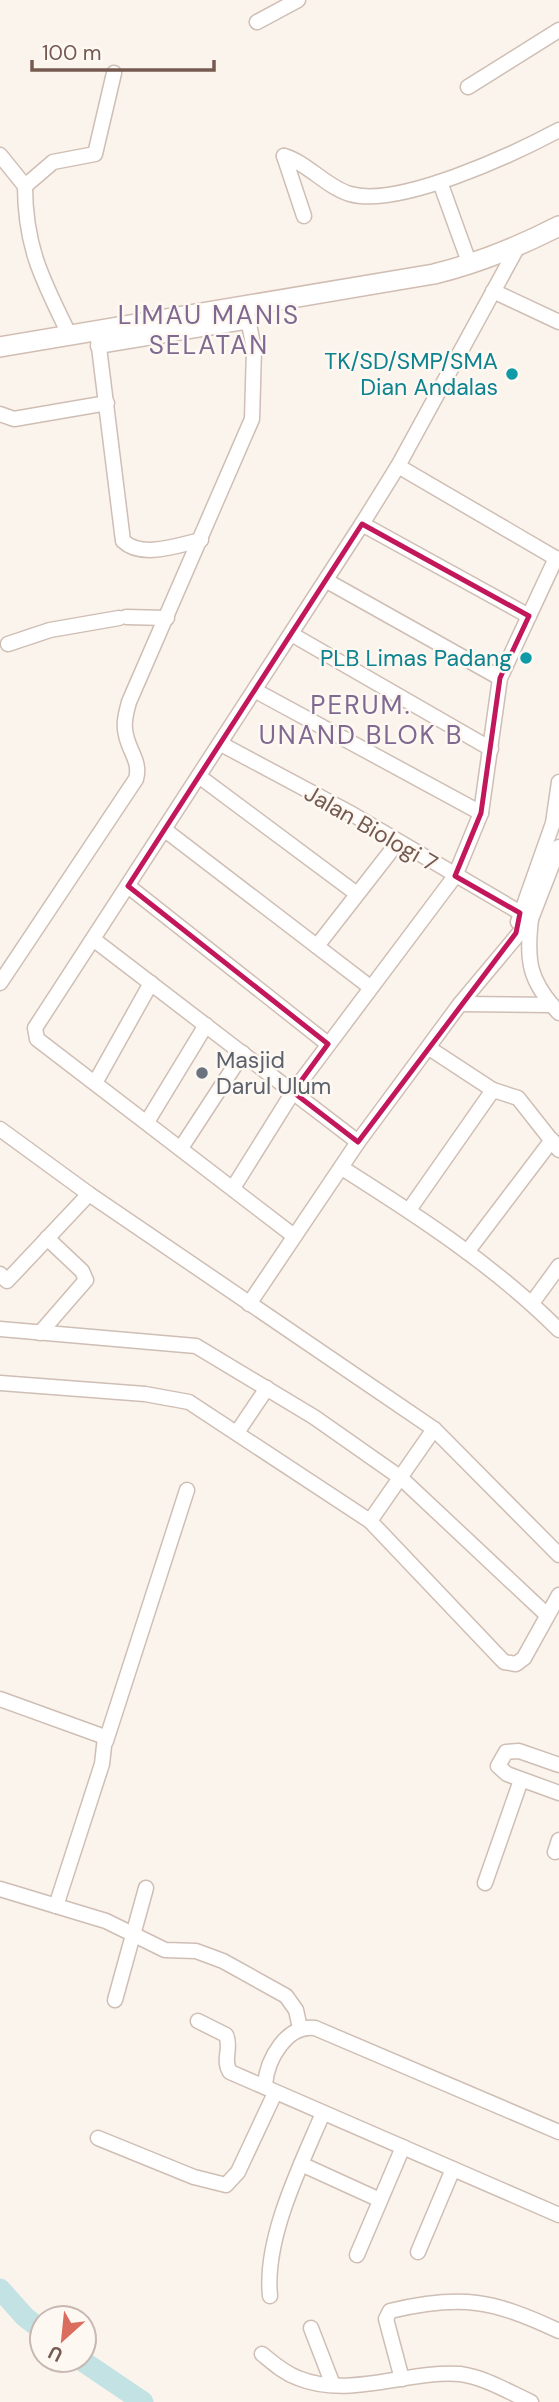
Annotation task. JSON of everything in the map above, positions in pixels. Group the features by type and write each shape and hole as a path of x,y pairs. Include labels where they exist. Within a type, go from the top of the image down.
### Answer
{"street":[{"path":"257,22 298,0"},
{"path":"468,86 559,30"},
{"path":"25,186 53,162 95,154 114,73"},
{"path":"304,216 284,156 347,193 366,197 440,182 513,155 559,130"},
{"path":"0,155 25,186 27,234 70,336"},
{"path":"440,182 470,265"},
{"path":"0,347 70,336 97,338 247,312 470,265 517,248 559,226"},
{"path":"294,1236 37,1039 35,1028 327,581 398,466 517,248"},
{"path":"493,291 559,322"},
{"path":"0,984 136,779 137,763 126,737 127,712 252,419 254,349 247,312"},
{"path":"97,338 123,541 130,548 143,550 201,540"},
{"path":"0,414 14,419 107,403"},
{"path":"233,1188 293,1092 454,876 481,813 500,677 558,559 398,466"},
{"path":"362,524 529,616"},
{"path":"327,581 500,677"},
{"path":"8,644 50,630 122,617 167,618"},
{"path":"293,635 491,749"},
{"path":"256,691 481,813"},
{"name":"Jalan Biologi 7","path":"221,744 525,916"},
{"path":"200,777 357,894"},
{"path":"555,1009 533,979 527,953 525,916 556,824 559,782"},
{"path":"165,830 370,987"},
{"path":"317,946 398,842"},
{"path":"249,1304 358,1142 516,933 559,847"},
{"path":"128,886 328,1044"},
{"path":"93,939 358,1142"},
{"path":"95,1083 151,983"},
{"path":"460,1004 555,1009"},
{"path":"147,1122 205,1025"},
{"path":"429,1048 493,1090 518,1098 555,1145 467,1252"},
{"path":"181,1148 243,1053"},
{"path":"409,1210 493,1090"},
{"path":"0,1129 89,1194 249,1304 344,1364 434,1429 559,1555"},
{"path":"342,1168 409,1210 467,1252 532,1303 559,1330"},
{"path":"2,1281 89,1194"},
{"path":"40,1332 86,1280 85,1274 47,1238"},
{"path":"532,1303 559,1266"},
{"path":"0,1329 196,1346 267,1388 401,1478 547,1615"},
{"path":"0,1383 145,1394 180,1400 238,1431 370,1521 504,1662 516,1664 524,1658 559,1595"},
{"path":"238,1431 267,1388"},
{"path":"370,1521 434,1429"},
{"path":"56,1906 187,1490"},
{"path":"0,1699 88,1728 100,1733 106,1741"},
{"path":"557,1760 519,1751 506,1752 498,1766 507,1774 559,1793"},
{"path":"485,1883 521,1780"},
{"path":"115,2000 146,1888"},
{"path":"0,1889 106,1921 165,1950 176,1953 196,1951 233,1967 286,1996 296,2010 300,2028"},
{"path":"198,2021 226,2035 229,2047 226,2064 230,2071 559,2215"},
{"path":"98,2138 194,2177 226,2185 238,2172 270,2089 283,2043 300,2028 315,2028 559,2132"},
{"path":"270,2296 271,2263 277,2232 301,2164 323,2113"},
{"path":"357,2255 403,2147"},
{"path":"301,2164 380,2200"},
{"path":"418,2252 453,2169"},
{"path":"402,2379 386,2319 390,2311 444,2302 472,2301 517,2312 559,2332"},
{"path":"311,2328 333,2385"},
{"path":"262,2354 299,2378 333,2385 460,2374 531,2402"}],"highlighted area":[{"path":"362,524 529,616 500,678 481,813 455,876 520,913 516,933 358,1142 293,1092 328,1044 128,886"}],"waterway":[{"path":"0,2289 28,2319"},
{"path":"98,2372 143,2402"}],"place":[{"name":"TK/SD/SMP/SMA Dian Andalas","path":"512,374"},
{"name":"PLB Limas Padang","path":"526,658"},
{"name":"Masjid Darul Ulum","path":"202,1073"}],"district":[{"name":"LIMAU MANIS SELATAN","path":"209,330"},
{"name":"PERUM. UNAND BLOK B","path":"361,720"}]}
